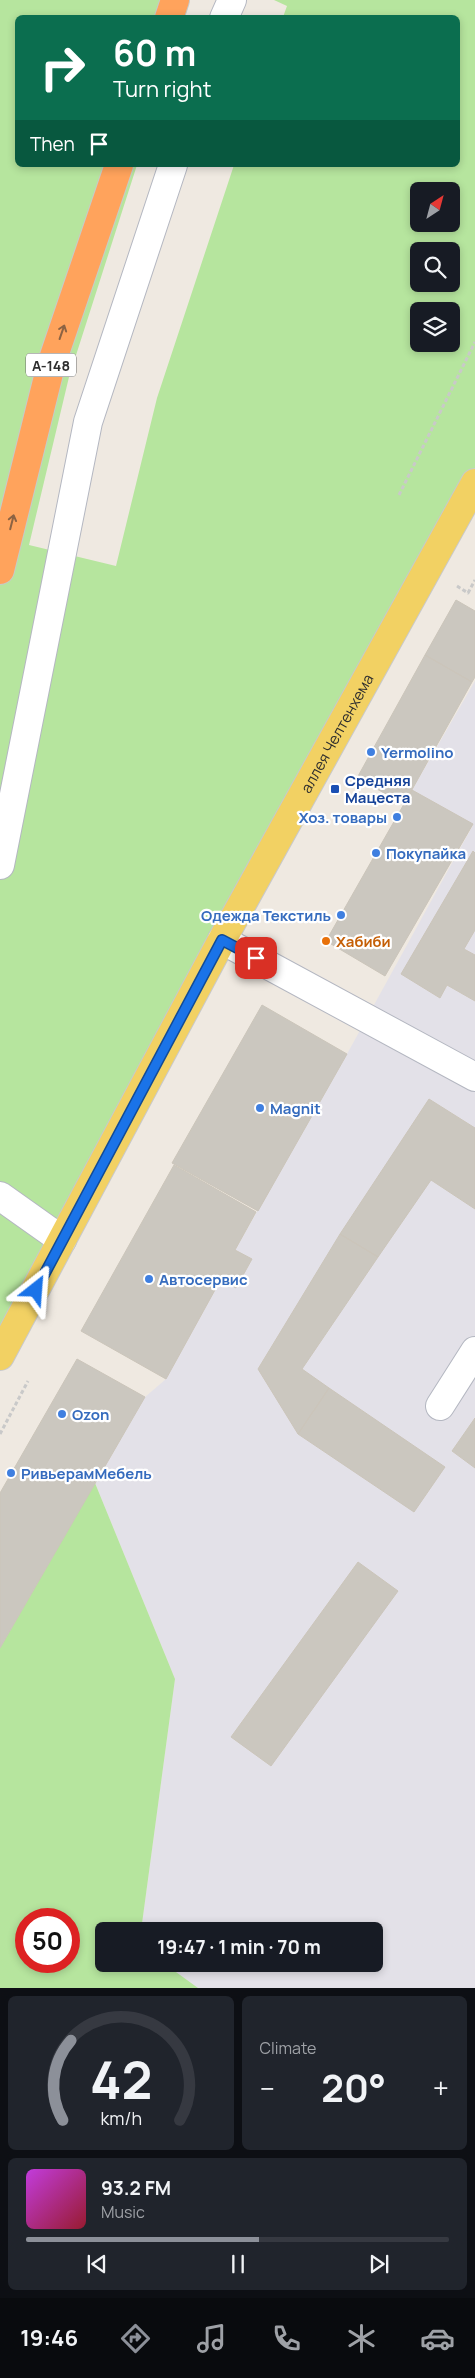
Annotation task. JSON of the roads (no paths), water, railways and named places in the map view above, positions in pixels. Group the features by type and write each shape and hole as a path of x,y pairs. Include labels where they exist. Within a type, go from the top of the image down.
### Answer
{"highway":[{"path":"170,15 175,0"},
{"name":"А-148","path":"0,570 51,365 118,167"}],"main road":[{"name":"аллея Челтенхема","path":"0,1356 222,940 475,483"}],"lane":[{"path":"225,15 232,0"},
{"path":"0,864 88,422 172,167"},
{"path":"222,940 475,1078"},
{"path":"0,1196 62,1240"},
{"path":"440,1406 475,1351"}],"place":[{"name":"Yermolino","path":"371,752"},
{"name":"Средняя Мацеста","path":"335,789"},
{"name":"Хоз. товары","path":"397,817"},
{"name":"Покупайка","path":"376,853"},
{"name":"Одежда Текстиль","path":"341,915"},
{"name":"Хабиби","path":"326,941"},
{"name":"Magnit","path":"260,1108"},
{"name":"Автосервис","path":"149,1279"},
{"name":"Ozon","path":"62,1414"},
{"name":"РивьерамМебель","path":"11,1473"}]}
